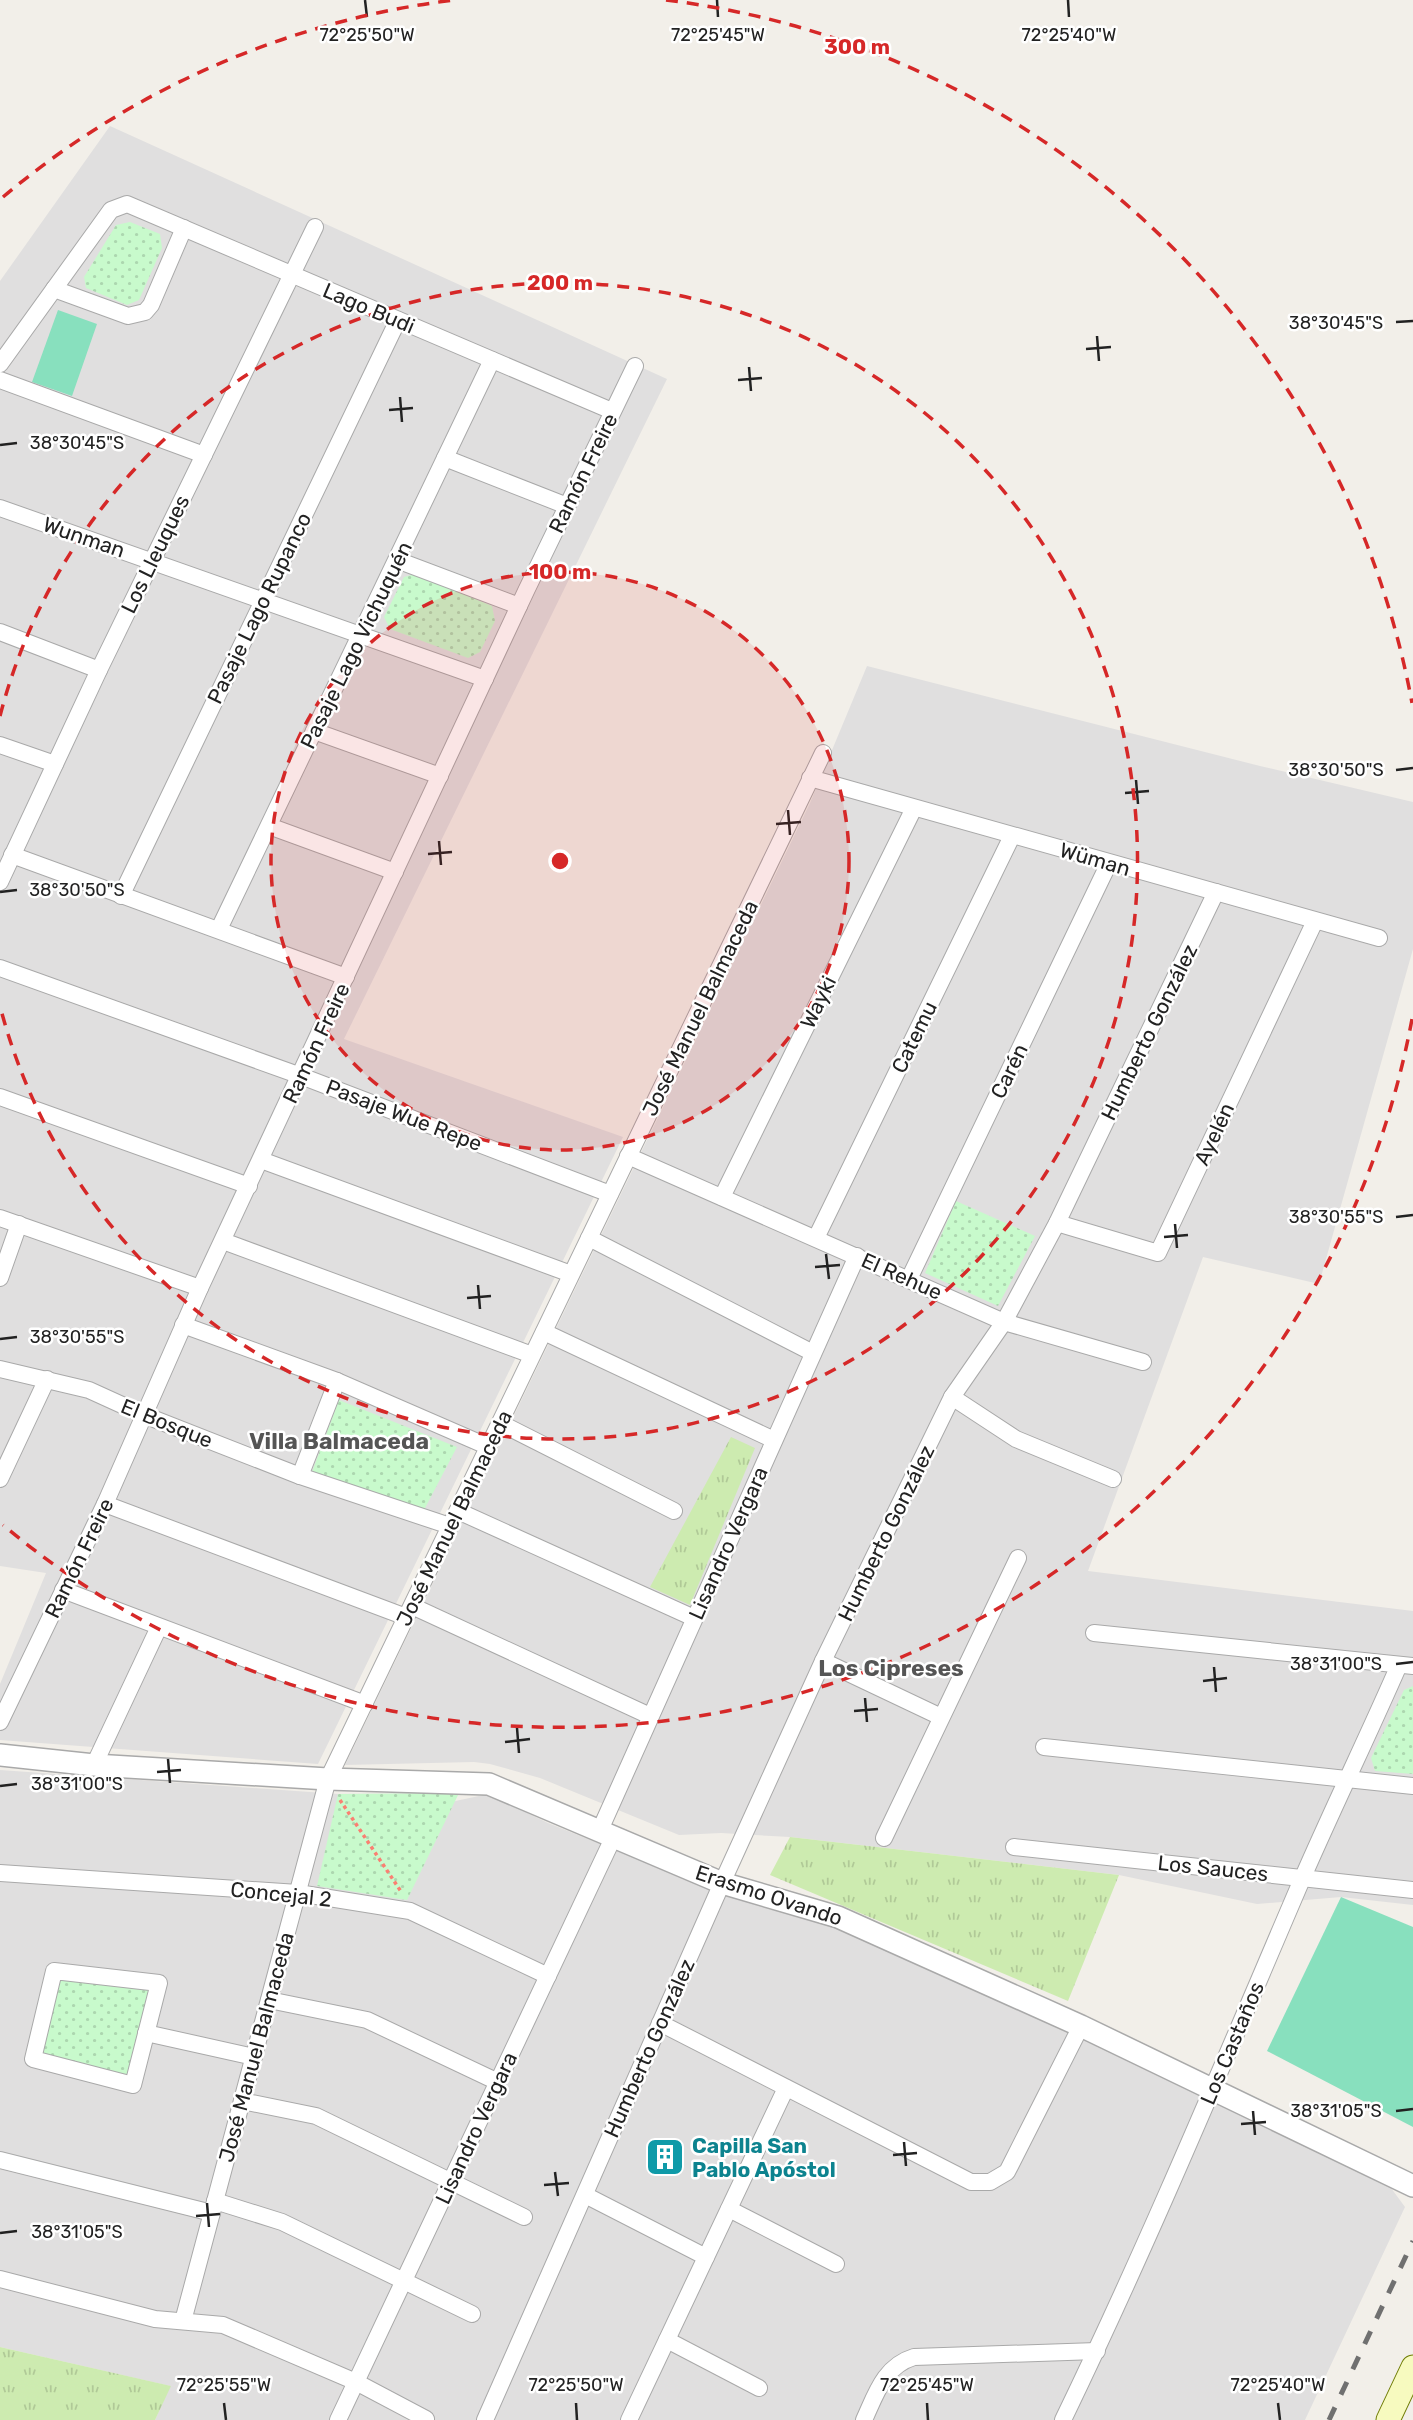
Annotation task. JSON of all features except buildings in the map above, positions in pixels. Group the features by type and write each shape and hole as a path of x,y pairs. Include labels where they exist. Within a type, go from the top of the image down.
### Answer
{"main road":[{"path":"1388,2420 1413,2367"}],"street":[{"name":"Lago Budi","path":"54,289 111,211 127,204 612,411"},
{"name":"Los Lleuques","path":"4,869 315,227"},
{"path":"0,364 54,289 128,316 145,312 151,305 184,229"},
{"name":"Pasaje Lago Rupanco","path":"121,896 398,320"},
{"name":"Pasaje Lago Vichuquén","path":"219,929 492,360"},
{"name":"Ramón Freire","path":"0,1722 105,1504 200,1288 519,606 635,366"},
{"path":"0,380 204,455"},
{"path":"445,458 567,506"},
{"name":"Wunman","path":"0,509 485,679"},
{"path":"397,560 519,606"},
{"path":"0,632 99,670"},
{"path":"314,731 440,776"},
{"path":"0,744 55,765"},
{"name":"José Manuel Balmaceda","path":"183,2321 298,1894 365,1704 823,753"},
{"name":"Wüman","path":"810,778 1379,938"},
{"name":"Wayki","path":"722,1197 914,808"},
{"path":"269,826 396,872"},
{"name":"Catemu","path":"816,1238 1013,836"},
{"name":"Carén","path":"909,1279 1109,863"},
{"path":"4,869 121,896 219,929 346,977"},
{"name":"Humberto González","path":"485,2420 823,1661 952,1397 1004,1322 1056,1223 1216,892"},
{"name":"Ayelén","path":"1056,1223 1157,1253 1315,920"},
{"name":"Pasaje Wue Repe","path":"0,968 301,1076 610,1194"},
{"path":"0,1097 249,1186"},
{"name":"El Rehue","path":"628,1156 1004,1322 1143,1362"},
{"path":"261,1160 571,1274"},
{"path":"0,1217 200,1288"},
{"path":"0,1278 19,1224"},
{"path":"589,1238 813,1353"},
{"path":"223,1241 532,1355"},
{"name":"Lisandro Vergara","path":"338,2420 548,1976 607,1833 650,1716 856,1256"},
{"path":"183,1325 337,1381 489,1447"},
{"path":"544,1332 774,1440"},
{"name":"El Bosque","path":"0,1369 89,1390 144,1415 300,1476 454,1519 694,1618"},
{"path":"0,1479 47,1378"},
{"path":"300,1476 337,1381"},
{"path":"952,1397 1016,1439 1113,1479"},
{"path":"500,1423 674,1511"},
{"path":"105,1504 409,1611 650,1716"},
{"path":"884,1838 1018,1558"},
{"path":"63,1591 365,1704"},
{"path":"94,1765 159,1627"},
{"path":"1094,1633 1406,1665"},
{"path":"823,1661 941,1717"},
{"name":"Los Castaños","path":"1063,2420 1097,2351 1303,1878 1406,1665"},
{"path":"1044,1747 1413,1786"},
{"name":"Erasmo Ovando","path":"0,1755 334,1788 489,1784 722,1883 838,1917 1081,2026 1413,2186"},
{"name":"Los Sauces","path":"1014,1847 1413,1889"},
{"name":"Concejal 2","path":"0,1873 298,1894 410,1911 548,1976"},
{"path":"54,1971 159,1983 146,2033 133,2085 33,2059 54,1971"},
{"path":"269,2000 367,2020 498,2082"},
{"path":"660,2023 971,2182 990,2182 1007,2172 1081,2026"},
{"path":"146,2033 254,2057"},
{"path":"629,2420 786,2088"},
{"path":"242,2102 316,2116 524,2217"},
{"path":"0,2161 282,2222 472,2314"},
{"path":"585,2195 706,2257"},
{"path":"729,2209 836,2264"},
{"path":"0,2279 155,2319 223,2325 356,2382 426,2418"},
{"path":"667,2340 759,2388"},
{"path":"864,2420 885,2376 896,2364 914,2357 1097,2351"}],"path":[{"path":"334,1788 407,1900"}],"shaded area":[{"path":"110,126 667,379 344,1039 623,1137 318,1764 0,1740 0,1684 46,1573 0,1566 0,281"},
{"path":"867,666 1413,802 1413,949 1319,1284 1203,1257 1088,1571 1413,1611 1413,1905 1341,1897 1257,1904 1119,1875 790,1837 721,1833 679,1835 540,1778 490,1764 474,1762 345,1765 810,803"},
{"path":"0,1770 338,1794 459,1793 437,1805 488,1794 548,1823 733,1897 834,1925 1084,2039 1391,2188 1405,2207 1305,2420 155,2420 170,2386 0,2347"}],"green space":[{"path":"130,222 160,234 162,248 139,300 127,305 86,288 84,277 116,225"},
{"path":"58,310 97,324 72,396 32,382"},
{"path":"415,574 492,606 495,621 480,652 468,658 390,629 384,617 404,577"},
{"path":"956,1201 1035,1236 998,1306 925,1273"},
{"path":"339,1400 457,1447 424,1510 312,1472"},
{"path":"731,1437 755,1448 690,1605 650,1587"},
{"path":"1413,1686 1413,1774 1375,1771 1371,1758 1404,1690"},
{"path":"459,1793 407,1900 317,1886 338,1794"},
{"path":"790,1837 1119,1875 1068,2001 770,1875"},
{"path":"1341,1897 1413,1927 1413,2127 1267,2051"},
{"path":"55,1973 158,1984 132,2084 34,2059"},
{"path":"0,2347 171,2386 155,2420 0,2420"}],"railway":[{"path":"1329,2420 1413,2241"}],"place":[{"name":"Capilla San Pablo Apóstol","path":"665,2157"}],"district":[{"name":"Villa Balmaceda","path":"339,1441"},
{"name":"Los Cipreses","path":"891,1668"}]}
